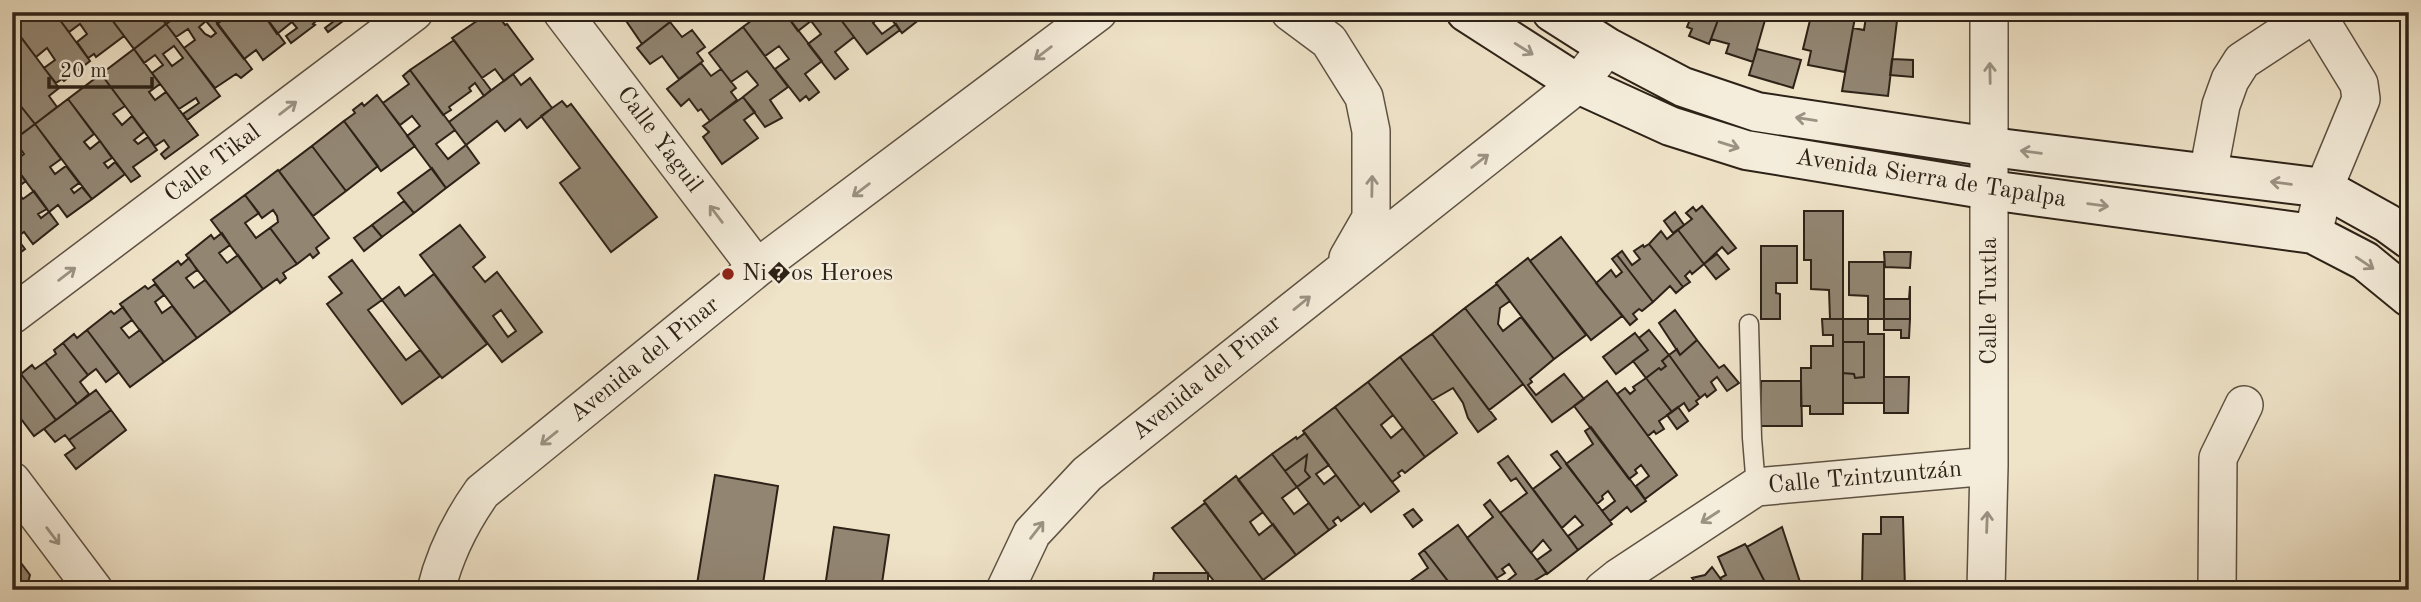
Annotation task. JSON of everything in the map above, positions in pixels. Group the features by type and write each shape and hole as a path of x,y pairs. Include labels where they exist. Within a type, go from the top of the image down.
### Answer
{"street":[{"name":"Calle Tikal","path":"12,315 414,12"},
{"name":"Calle Yaguil","path":"562,12 757,268"},
{"name":"Avenida del Pinar","path":"436,590 451,543 464,517 482,492 757,268 1098,12"},
{"name":"Avenida del Pinar","path":"1290,12 1329,41 1364,97 1371,131 1371,218 1341,271"},
{"name":"Avenida Sierra de Tapalpa","path":"1466,12 1578,84 1670,126 1746,150 1990,190 2313,234 2365,261 2409,297"},
{"name":"Avenida Sierra de Tapalpa","path":"1552,12 1607,47 1683,87 1757,112 1991,147 2324,188 2387,223 2409,239"},
{"name":"Calle Tuxtla","path":"1986,590 1991,147 1989,12"},
{"path":"2208,174 2221,105 2230,80 2242,61 2315,13 2358,84 2361,99 2324,188 2313,234"},
{"name":"Avenida del Pinar","path":"1005,590 1032,533 1087,474 1578,84 1607,47"},
{"path":"2217,590 2218,458 2244,405"},
{"name":"Calle Tzintzuntzán","path":"1603,590 1756,488 1989,466"},
{"path":"12,481 94,590"}],"lane":[{"path":"1749,324 1756,488"}],"building":[{"path":"33,12 38,12 43,19 54,12 90,61 64,81 62,79 56,83 44,68 55,60 47,48 36,57 13,27"},
{"path":"60,12 106,12 124,36 96,57 94,54 88,58 77,42 87,34 80,24 69,32 56,15"},
{"path":"106,12 157,12 166,24 134,49"},
{"path":"157,12 183,12 166,24"},
{"path":"183,12 209,12 252,69 241,78 236,74 215,88 184,48 195,40 188,29 176,37 166,24","holes":["206,21 216,33 211,37 199,27"]},
{"path":"227,12 234,12 237,16 243,12 262,12 285,43 263,60 256,50 244,59 217,24 229,15"},
{"path":"262,12 313,12 318,19 313,24 315,25 291,43 286,36 297,28 292,22 277,34"},
{"path":"346,12 354,13 328,32 325,28"},
{"path":"490,12 496,12 505,25 507,24 533,59 504,81 495,69 482,78 452,38"},
{"path":"620,12 683,12 642,44"},
{"path":"763,12 784,12 822,61 805,74 819,92 809,100 806,96 800,101 775,69 789,59 779,46 765,56 743,27"},
{"path":"784,12 835,12 854,37 835,52 848,69 835,79 808,44 821,34 811,21 798,31"},
{"path":"835,12 886,12 873,23 882,34 896,24 900,30 867,54"},
{"path":"886,12 929,12 902,33"},
{"path":"1677,12 1721,12 1709,44 1689,36 1692,29 1687,27 1691,17"},
{"path":"1721,12 1767,13 1753,62 1726,53 1729,44 1711,39"},
{"path":"1812,12 1833,16 1834,12 1856,12 1845,72 1808,65 1811,51 1803,49"},
{"path":"1856,12 1898,12 1888,96 1842,91 1853,28 1864,30 1866,17 1855,15"},
{"path":"670,22 682,37 692,30 705,47 697,53 703,61 679,79 662,56 650,64 637,48"},
{"path":"166,24 220,96 187,120 183,114 199,103 196,98 179,109 152,73 163,65 155,55 144,63 134,49","holes":["174,46 183,58 172,66 163,54"]},
{"path":"743,27 788,87 770,100 782,118 765,127 743,97 758,85 757,83 747,71 731,82 709,53"},
{"path":"18,33 59,88 49,96 57,107 35,124 12,95 12,88 20,82 14,73 12,75 12,40"},
{"path":"454,40 491,90 484,96 475,83 469,88 471,91 449,107 451,110 443,115 410,70"},
{"path":"134,49 160,84 149,92 155,100 166,92 198,135 165,159 161,154 169,147 164,140 155,146 101,74"},
{"path":"1757,49 1801,60 1793,88 1749,75"},
{"path":"1892,59 1913,60 1913,77 1890,75"},
{"path":"701,63 711,76 721,69 736,88 731,92 737,100 710,121 689,99 681,106 667,89"},
{"path":"410,70 455,130 436,144 448,159 466,145 479,163 446,188 407,136 420,126 412,116 400,125 383,103 409,84 403,76"},
{"path":"101,74 125,106 113,114 122,125 132,116 144,132 134,140 138,144 148,137 157,150 133,167 140,176 131,182 68,99"},
{"path":"513,74 521,85 530,78 552,108 527,128 520,119 505,131 497,121 466,145 449,122"},
{"path":"12,95 35,124 12,141"},
{"path":"377,95 415,146 381,171 344,121 355,113 353,110 362,103 364,106"},
{"path":"743,97 755,112 744,120 758,138 722,164 703,137 709,132 703,126"},
{"path":"68,99 94,134 84,142 90,149 100,141 112,158 104,163 108,168 115,162 125,174 92,199 35,124"},
{"path":"562,101 567,107 571,104 657,217 611,252 560,183 580,168 541,116"},
{"path":"344,121 378,166 346,191 312,146"},
{"path":"35,124 61,159 50,167 55,174 66,166 79,183 71,189 74,193 82,187 92,199 67,217 58,205 49,212 12,163 24,154 14,140"},
{"path":"312,146 346,191 313,216 279,171"},
{"path":"12,163 26,181 15,189 23,199 34,191 47,209 38,214 41,218 49,212 58,224 33,244 24,232 17,237 12,232"},
{"path":"432,168 446,188 414,213 398,193"},
{"path":"278,170 329,238 316,248 319,253 313,258 310,254 297,264 270,228 278,222 273,210 262,218 245,195"},
{"path":"245,195 259,213 245,223 256,238 270,228 297,264 283,273 286,278 280,283 277,279 263,289 211,220"},
{"path":"404,201 414,213 382,237 372,225"},
{"path":"1702,206 1736,248 1728,254 1722,247 1704,264 1678,230 1692,219 1686,213 1693,207 1696,211"},
{"path":"1804,211 1843,211 1843,319 1830,319 1829,290 1811,289 1811,260 1804,260"},
{"path":"1675,212 1684,225 1673,233 1664,221"},
{"path":"372,225 382,237 364,251 354,238"},
{"path":"460,225 485,257 473,267 485,282 497,272 542,332 502,362 420,255","holes":["501,310 516,331 508,337 493,316"]},
{"path":"1678,230 1704,264 1685,276 1690,282 1683,287 1649,244 1661,231 1667,239"},
{"path":"12,232 25,249 12,259"},
{"path":"222,233 230,245 219,253 227,263 238,255 263,289 231,313 186,255 211,235 214,239"},
{"path":"1561,237 1622,316 1591,340 1530,261"},
{"path":"1649,244 1683,287 1676,293 1670,286 1653,302 1617,255 1622,251 1632,265 1640,259 1634,251"},
{"path":"1761,246 1797,246 1797,283 1776,283 1776,293 1780,294 1780,319 1761,319"},
{"path":"1884,252 1911,252 1910,268 1885,267"},
{"path":"1717,254 1729,269 1716,279 1704,264"},
{"path":"1617,255 1653,302 1633,314 1637,319 1630,325 1596,283 1611,270 1616,277 1622,272 1612,259"},
{"path":"189,258 197,270 186,278 194,288 205,280 231,313 197,338 153,280 178,261 181,265"},
{"path":"1528,258 1586,335 1554,359 1496,283"},
{"path":"352,260 382,300 368,310 406,360 420,350 440,376 402,404 327,304 342,293 329,277"},
{"path":"1849,262 1884,262 1884,319 1868,319 1868,296 1849,295"},
{"path":"434,274 487,344 442,378 382,300 399,287 405,296"},
{"path":"155,284 164,295 155,302 162,313 172,306 197,338 164,362 120,304 145,286 148,289"},
{"path":"1497,284 1510,301 1500,308 1498,324 1503,331 1521,317 1554,359 1530,379 1532,382 1528,385 1536,395 1564,374 1584,399 1552,422 1465,308"},
{"path":"1910,286 1910,319 1884,319 1884,299 1909,299"},
{"path":"123,307 132,320 121,328 129,338 140,330 164,362 130,387 87,330 111,311 114,314"},
{"path":"1465,308 1523,384 1489,410 1432,334"},
{"path":"1675,310 1697,340 1680,355 1659,323"},
{"path":"1822,319 1843,319 1843,414 1810,414 1810,406 1801,406 1801,368 1811,368 1811,346 1833,346 1833,335 1823,335"},
{"path":"1843,319 1868,319 1868,334 1884,334 1884,403 1843,403 1843,373 1854,374 1855,378 1864,377 1864,342 1843,342"},
{"path":"1884,319 1910,319 1909,338 1901,338 1901,330 1884,330"},
{"path":"87,330 119,372 106,382 96,369 88,375 63,343 74,334 77,338"},
{"path":"1649,330 1669,355 1662,361 1666,366 1646,378 1633,361 1648,350 1639,338"},
{"path":"1635,333 1648,350 1616,374 1603,357"},
{"path":"1432,334 1496,419 1478,432 1453,388 1432,400 1400,357"},
{"path":"1697,340 1719,368 1724,365 1739,383 1727,391 1717,377 1711,382 1716,390 1707,397 1705,394 1700,398 1669,355 1677,349 1680,355"},
{"path":"1843,342 1864,342 1864,377 1855,378 1854,374 1843,373"},
{"path":"63,343 88,375 80,382 89,394 77,404 45,362 56,354 54,350"},
{"path":"1669,355 1700,398 1696,401 1698,404 1689,411 1684,403 1672,412 1646,378 1666,366 1662,361"},
{"path":"1400,357 1457,433 1425,457 1368,382"},
{"path":"45,362 77,404 56,420 21,374 32,365 35,369"},
{"path":"21,374 56,420 34,436 12,407 12,380"},
{"path":"1884,377 1909,377 1908,413 1884,413"},
{"path":"1646,378 1672,412 1659,421 1664,429 1656,434 1654,431 1648,436 1617,394 1625,388 1630,394 1635,390 1633,387"},
{"path":"1607,381 1677,475 1645,499 1636,486 1649,476 1641,465 1635,470 1637,473 1629,479 1574,406"},
{"path":"1761,381 1801,381 1802,426 1760,426"},
{"path":"1368,382 1393,415 1381,425 1391,438 1403,428 1425,457 1405,473 1402,470 1398,473 1400,476 1392,482 1335,407"},
{"path":"96,390 111,410 69,440 65,435 55,442 44,429"},
{"path":"1335,407 1399,491 1371,512 1364,503 1360,507 1303,431"},
{"path":"1678,407 1688,421 1677,429 1667,415"},
{"path":"111,410 126,430 76,469 65,455 75,448 69,440"},
{"path":"1591,427 1646,501 1631,512 1627,507 1610,521 1602,511 1615,501 1608,491 1597,504 1566,464 1593,444 1585,431"},
{"path":"1305,433 1329,465 1316,474 1324,484 1336,475 1360,507 1341,521 1338,517 1333,521 1336,525 1329,530 1297,487 1310,477 1305,471 1307,455 1285,471 1272,454"},
{"path":"1557,451 1612,524 1578,550 1568,536 1583,525 1575,516 1562,528 1533,489 1561,468 1551,455"},
{"path":"1272,454 1297,487 1282,498 1294,514 1309,503 1329,530 1296,555 1238,480"},
{"path":"1307,455 1305,471 1310,477 1297,487 1285,471"},
{"path":"1508,456 1578,550 1547,574 1537,560 1551,550 1543,540 1531,553 1500,513 1527,493 1516,478 1511,481 1498,463"},
{"path":"715,475 778,486 762,590 696,590"},
{"path":"1236,476 1263,512 1250,522 1259,535 1273,524 1296,555 1263,580 1204,501"},
{"path":"1490,500 1547,573 1519,590 1505,590 1502,585 1516,574 1509,564 1502,569 1505,573 1497,578 1467,538 1493,517 1484,505"},
{"path":"1205,503 1263,580 1250,590 1221,590 1172,528"},
{"path":"1413,509 1422,520 1413,527 1404,515"},
{"path":"1881,517 1903,517 1905,589 1895,589 1895,585 1874,584 1873,589 1862,588 1863,534 1881,534"},
{"path":"1458,525 1505,590 1455,590 1424,550"},
{"path":"834,527 889,535 881,590 825,587"},
{"path":"1782,527 1800,582 1784,590 1769,590 1747,547"},
{"path":"1745,544 1769,590 1729,590 1720,578 1726,575 1718,557"},
{"path":"1424,550 1455,590 1403,590 1402,587 1428,568 1419,554"},
{"path":"12,551 30,575 26,590 12,590"},
{"path":"1712,567 1729,590 1701,590 1692,578 1705,575"},
{"path":"1154,573 1208,573 1208,583 1201,584 1202,590 1152,590"}],"place":[{"name":"Ni�os Heroes","path":"728,274"}]}
